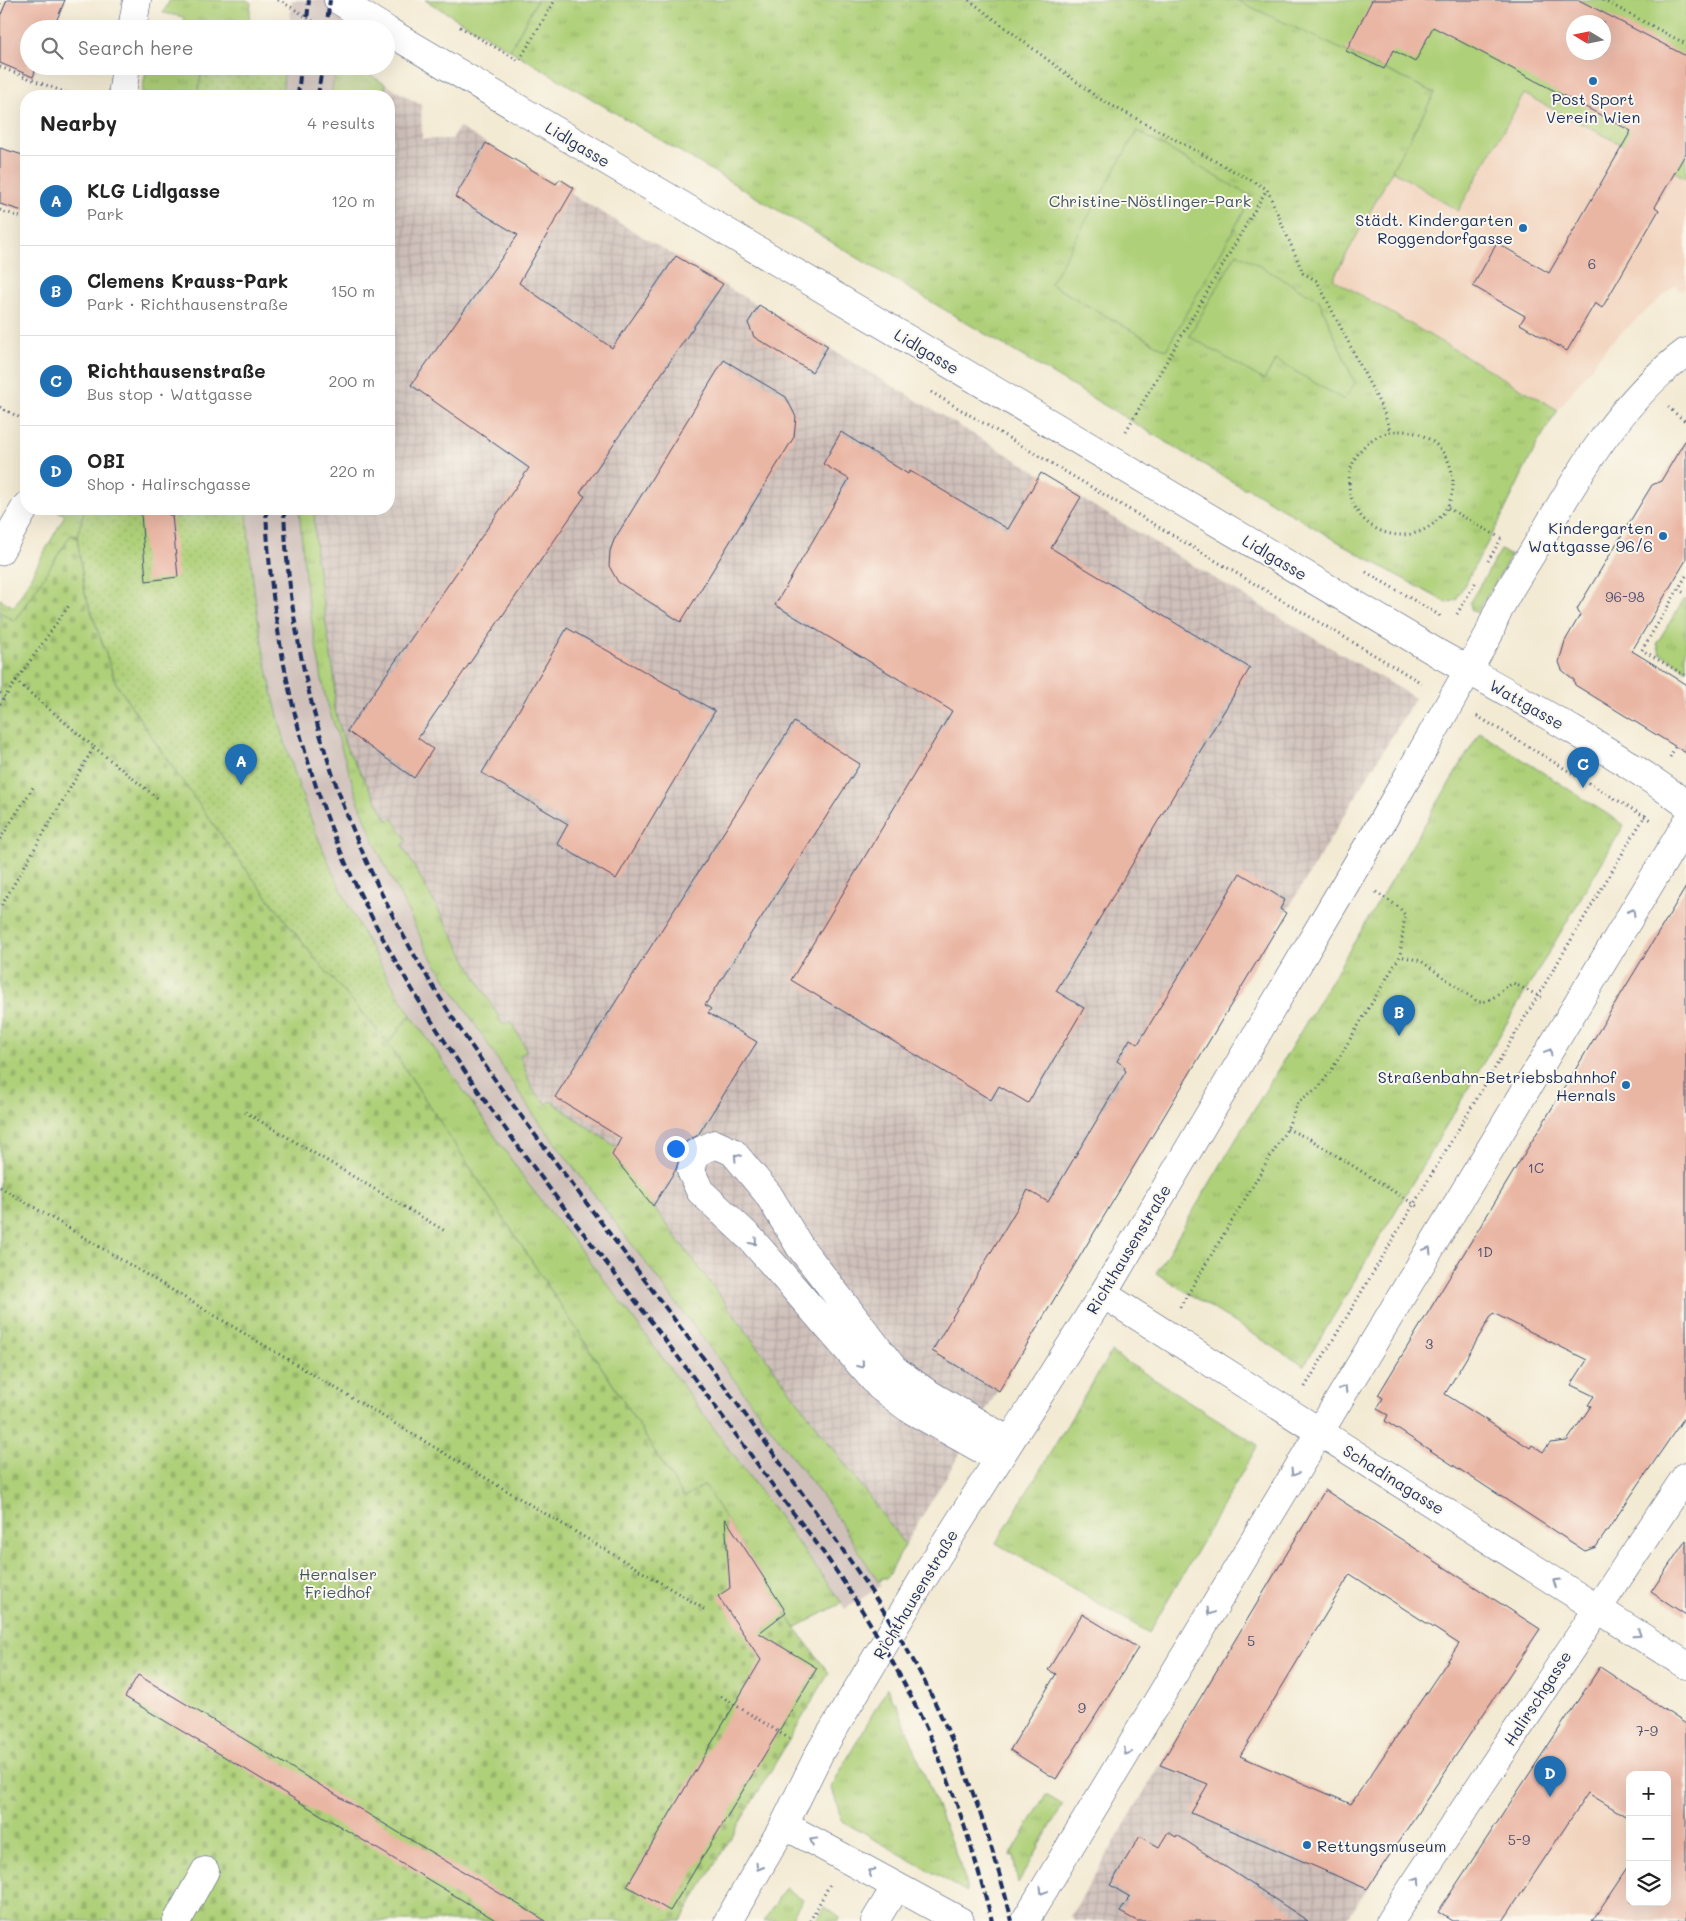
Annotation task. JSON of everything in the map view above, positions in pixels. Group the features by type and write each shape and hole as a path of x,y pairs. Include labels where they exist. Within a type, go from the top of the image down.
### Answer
{"street":[{"path":"134,20 137,0"},
{"name":"Lidlgasse","path":"342,3 371,20"},
{"name":"Lidlgasse","path":"395,34 1468,671"},
{"path":"123,90 125,75"},
{"name":"Richthausenstraße","path":"728,1921 784,1825 820,1752 923,1578 1102,1294 1351,874 1451,701 1489,634 1496,612 1594,451 1640,396 1686,352"},
{"path":"0,551 21,515"},
{"name":"Wattgasse","path":"1468,671 1508,692 1662,787 1686,804"},
{"path":"1025,1921 1571,1016 1681,830"},
{"path":"714,1144 733,1152 768,1194 800,1247 894,1369 1004,1450 908,1408 880,1388 751,1239 700,1191 690,1171 696,1154 714,1144"},
{"name":"Schadinagasse","path":"1102,1294 1686,1665"},
{"name":"Halirschgasse","path":"1390,1921 1686,1476"},
{"path":"784,1825 960,1921"},
{"path":"177,1921 206,1871"},
{"path":"875,1921 896,1886"}],"path":[{"path":"0,4 2,0"},
{"path":"278,0 311,20"},
{"path":"460,27 519,61 555,0"},
{"path":"969,0 1098,98 1267,189 1303,273 1317,281 1384,412 1390,431"},
{"path":"1604,0 1686,44"},
{"path":"0,67 20,75"},
{"path":"20,75 59,90"},
{"path":"1126,431 1267,189"},
{"path":"0,210 20,217"},
{"path":"0,407 20,418"},
{"path":"1390,431 1410,431 1433,441 1449,460 1454,484 1448,508 1428,530 1399,537 1370,528 1352,505 1348,475 1360,448 1390,431"},
{"path":"1448,508 1531,555"},
{"path":"1686,576 1642,650 1686,676"},
{"path":"1678,589 1686,594"},
{"path":"0,704 70,604"},
{"path":"16,681 157,798"},
{"path":"0,693 5,697"},
{"path":"1451,701 1644,816 1681,830"},
{"path":"0,908 94,747"},
{"path":"0,839 34,786"},
{"path":"1302,1392 1662,787"},
{"path":"1165,1334 1287,1129 1292,1112 1298,1102 1318,1088 1330,1071 1400,956 1405,915 1399,907 1351,874"},
{"path":"1400,956 1421,962 1478,1002 1487,1002 1514,983 1538,994"},
{"path":"245,1112 444,1231"},
{"path":"1287,1129 1310,1140 1414,1204"},
{"path":"0,1187 706,1610"},
{"path":"721,1696 794,1742"},
{"path":"810,1921 824,1898 842,1856"}],"shaded area":[{"path":"292,0 347,0 345,20 290,20"},
{"name":"Städt. Kindergarten Roggendorfgasse","path":"1454,57 1686,178 1686,287 1681,291 1675,285 1608,345 1558,410 1333,279"},
{"path":"284,75 335,75 331,90 283,90"},
{"path":"385,84 421,105 422,139 452,139 459,127 1415,698 905,1545 653,1206 532,1089 520,1055 527,1051 503,1025 402,845 407,841 394,818 388,821 345,746 334,707 316,558 314,515 395,515 395,90 385,90"},
{"path":"247,515 300,515 306,589 325,696 358,800 378,851 427,950 531,1111 834,1512 881,1586 845,1609 613,1291 528,1184 443,1064 382,969 322,851 304,805 278,721 258,628 250,562"},
{"path":"1600,1667 1686,1724 1686,1921 1433,1921"},
{"path":"1160,1765 1385,1862 1345,1921 1075,1921 1070,1917"}],"green space":[{"path":"170,0 247,0 251,3 249,20 184,20 184,17 163,13"},
{"path":"425,0 537,0 510,50"},
{"name":"Christine-Nöstlinger-Park","path":"537,0 1317,0 1336,46 1435,93 1333,279 1558,410 1537,444 1499,522 1456,600 1447,603 1357,553 1248,488 1243,488 510,50"},
{"name":"Post Sport Verein Wien","path":"1236,0 1686,0 1686,178 1524,94 1458,211 1392,170 1435,93"},
{"path":"145,75 201,75 198,90 142,90"},
{"path":"201,75 284,75 283,90 198,90"},
{"path":"335,75 370,75 385,84 385,90 331,90"},
{"path":"1137,131 1252,197 1166,350 1050,284"},
{"path":"1237,253 1319,300 1355,383 1344,400 1276,360 1264,380 1189,336"},
{"path":"65,515 83,515 77,536 71,535 15,621 0,612 0,599 14,607"},
{"path":"83,515 248,515 253,578 262,645 276,710 294,773 317,834 344,895 375,955 411,1015 388,1043 313,956 245,868 170,764 116,683 85,593 77,536"},
{"path":"300,515 314,515 316,558 335,682 334,707 345,745 388,821 393,818 407,841 402,845 503,1025 511,1021 527,1051 520,1055 532,1089 547,1104 551,1101 616,1147 653,1206 905,1545 889,1575 886,1578 881,1578 879,1583 834,1512 531,1111 427,950 378,851 358,800 325,696 306,589"},
{"name":"Hernalser Friedhof","path":"71,535 77,536 85,593 116,683 170,764 245,868 313,956 388,1043 610,1380 684,1498 704,1485 795,1628 829,1673 681,1921 0,1921 0,612 15,621"},
{"path":"1501,550 1511,556 1477,613 1471,609 1470,602"},
{"path":"1684,599 1686,600 1686,669 1660,653 1657,643"},
{"path":"1480,732 1624,825 1304,1366 1156,1273"},
{"path":"411,1015 528,1184 613,1291 842,1603 795,1628 704,1486 684,1498 610,1380 388,1043"},
{"path":"1111,1352 1258,1445 1149,1633 996,1543"},
{"path":"887,1688 894,1703 896,1702 963,1873 967,1892 842,1821 832,1788 834,1782"},
{"path":"1046,1795 1063,1805 1018,1883 1013,1855 1010,1856"},
{"path":"785,1888 803,1899 790,1921 764,1921"},
{"path":"825,1907 840,1918 839,1921 816,1921"}],"building":[{"path":"7,0 65,0 57,20 20,20 20,71 0,63 0,17"},
{"name":"Post Sport Verein Wien","path":"1372,0 1579,0 1608,15 1566,15 1566,60 1611,60 1611,17 1686,56 1686,153 1655,207 1659,210 1602,308 1595,303 1567,351 1520,324 1525,316 1473,286 1497,243 1549,273 1631,131 1433,27 1415,62 1393,50 1384,69 1346,51"},
{"path":"486,143 556,184 560,179 574,188 519,283 612,348 676,256 723,284 580,493 585,496 418,738 433,749 414,778 347,731 529,468 411,385 518,235 455,197"},
{"path":"0,148 20,154 20,210 0,204"},
{"path":"759,305 828,346 812,372 754,337 748,323"},
{"path":"724,360 786,397 796,417 794,437 681,622 618,582 609,566 610,551 614,540"},
{"path":"841,432 908,474 910,471 1008,529 1041,473 1081,497 1051,548 1250,668 1056,991 1084,1008 1028,1103 999,1086 991,1100 791,980 952,711 775,605 849,479 823,464"},
{"path":"1686,439 1686,560 1632,651 1686,684 1686,753 1575,685 1574,680 1562,670 1559,662 1565,641 1580,615 1577,609 1652,485 1661,481"},
{"path":"141,515 172,515 178,577 146,581"},
{"path":"567,628 715,711 616,879 557,844 568,824 482,773"},
{"path":"794,722 860,764 705,1005 711,1009 708,1013 757,1042 698,1135 684,1143 676,1169 653,1206 612,1155 621,1138 555,1097"},
{"path":"1240,873 1285,900 1280,909 1286,913 999,1391 932,1351 1028,1190 1048,1202 1126,1071 1125,1067 1117,1061 1130,1039 1138,1044"},
{"name":"Straßenbahn-Betriebsbahnhof Hernals","path":"1686,887 1686,1415 1596,1547 1585,1551 1385,1421 1388,1415 1377,1409 1383,1398 1378,1395","holes":["1493,1313 1587,1360 1571,1385 1594,1396 1588,1405 1591,1406 1567,1441 1550,1443 1543,1452 1532,1445 1530,1448 1445,1394"]},
{"path":"1325,1490 1540,1629 1367,1889 1191,1813 1208,1784 1160,1765","holes":["1350,1574 1459,1644 1351,1804 1240,1756"]},
{"path":"725,1518 786,1612 759,1633 817,1668 670,1911 627,1886 761,1660 718,1596 730,1588"},
{"path":"1686,1540 1686,1615 1651,1592"},
{"path":"1082,1614 1138,1648 1056,1779 1010,1750 1056,1674 1048,1670"},
{"path":"1600,1667 1686,1724 1686,1921 1592,1921 1626,1870 1626,1906 1671,1906 1671,1771 1626,1771 1626,1817 1588,1793 1503,1921 1452,1921 1438,1912"},
{"path":"138,1675 546,1921 497,1921 125,1697"},
{"path":"1168,1832 1176,1837 1177,1835 1308,1921 1137,1921 1120,1912 1130,1897 1110,1885 1140,1836 1159,1847"}],"railway":[{"path":"307,20 309,0"},
{"path":"327,20 330,0"},
{"path":"299,90 300,75"},
{"path":"319,90 321,75"},
{"path":"266,515 274,604 281,651 303,744 333,833 376,926 432,1021 493,1112 815,1541 871,1626 906,1686 940,1759 969,1839 992,1921"},
{"path":"284,515 295,622 306,678 320,733 337,787 357,840 381,892 428,979 474,1050 770,1449 843,1551 905,1646 934,1701 961,1762 994,1856 1012,1921"}],"place":[{"name":"Post Sport Verein Wien","path":"1593,81"},
{"name":"Städt. Kindergarten Roggendorfgasse","path":"1523,228"},
{"name":"Kindergarten Wattgasse 96/6","path":"1663,536"},
{"name":"KLG Lidlgasse","path":"241,785"},
{"name":"Richthausenstraße","path":"1583,788"},
{"name":"Clemens Krauss-Park","path":"1399,1036"},
{"name":"Straßenbahn-Betriebsbahnhof Hernals","path":"1626,1085"},
{"name":"OBI","path":"1550,1797"},
{"name":"Rettungsmuseum","path":"1307,1845"}]}
